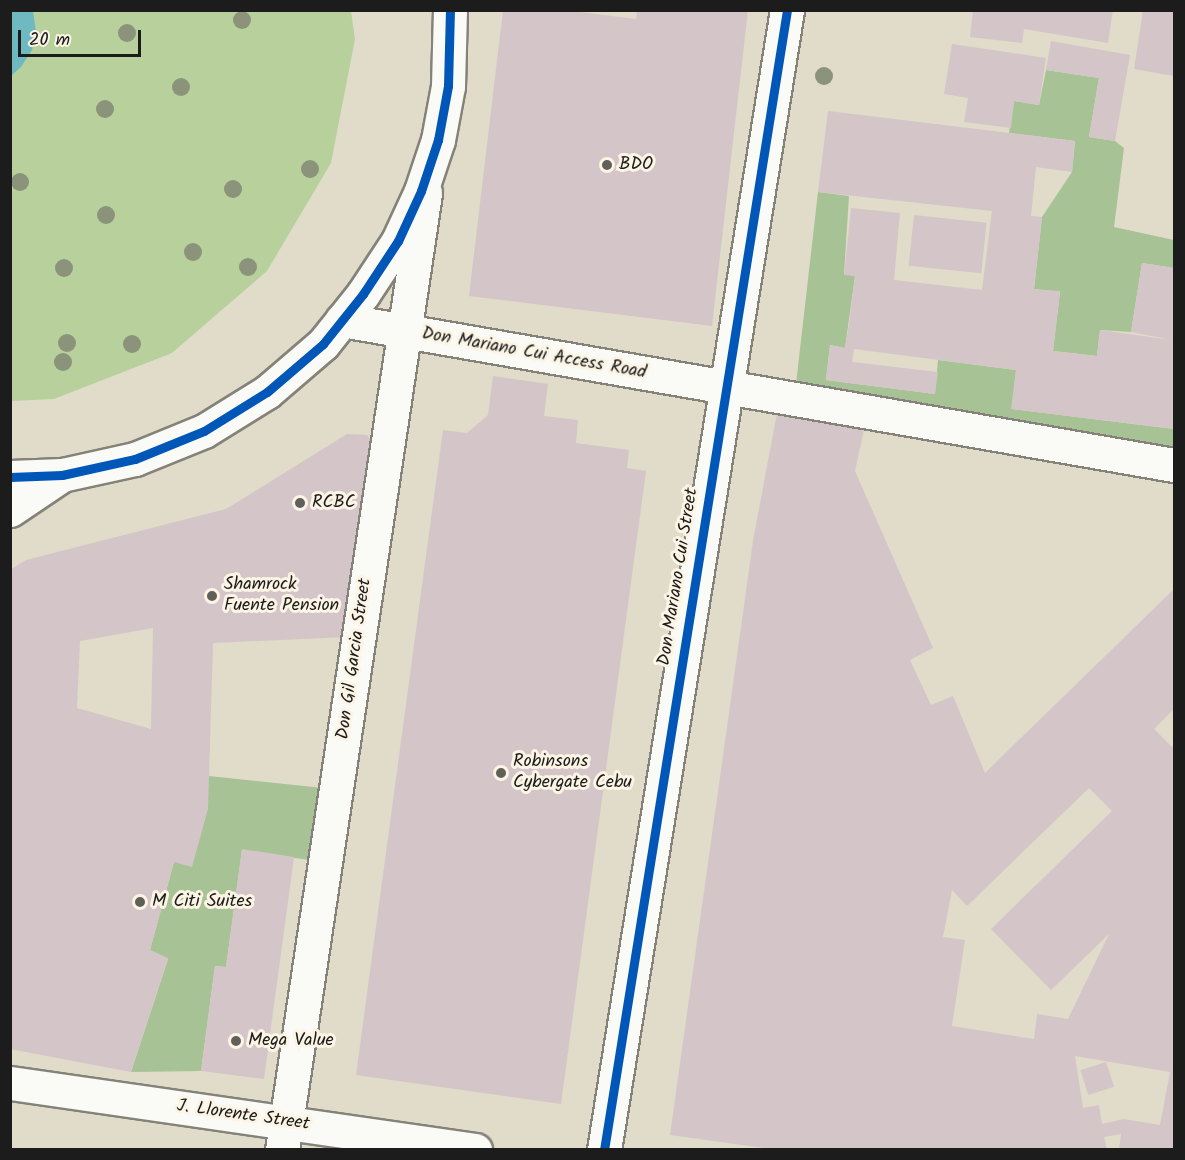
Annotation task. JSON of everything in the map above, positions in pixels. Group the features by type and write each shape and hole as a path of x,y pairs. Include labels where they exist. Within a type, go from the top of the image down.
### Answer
{"street":[{"path":"10,495 62,475 135,459 204,431 267,392 323,344 398,241 429,168 438,140 448,86 450,10"},
{"name":"Don Mariano Cui Street","path":"604,1149 787,10"},
{"name":"Don Gil Garcia Street","path":"284,1136 429,168"},
{"name":"Don Mariano Cui Access Road","path":"342,320 1174,465"},
{"path":"10,477 62,475"},
{"path":"10,510 62,475"},
{"name":"J. Llorente Street","path":"10,1083 284,1136 475,1149"}],"green space":[{"path":"10,11 351,11 355,39 331,163 267,271 172,353 54,399 11,401"},
{"path":"1046,70 1099,78 1089,137 1115,141 1124,148 1114,227 1174,240 1174,268 1142,263 1131,332 1100,330 1097,356 1053,351 1060,292 1034,289 1042,217 1072,172 1075,141 1009,133 1014,101 1039,105"},
{"path":"818,192 849,196 844,274 855,276 845,348 830,345 826,380 935,394 938,360 1016,370 1012,409 1174,429 1174,454 795,393"},
{"path":"209,776 323,788 309,860 242,850 226,967 215,966 201,1071 131,1072 168,959 150,950 174,862"}],"water":[{"path":"11,10 33,11 36,32 32,50 21,67 11,76"}],"building":[{"name":"BDO","path":"503,10 564,10 636,19 637,10 748,10 712,326 469,296"},
{"path":"973,10 1113,10 1108,43 1024,29 1022,43 970,37"},
{"path":"1143,10 1174,10 1174,76 1134,69"},
{"path":"1051,41 1130,55 1115,141 1089,137 1099,78 1046,70"},
{"path":"952,44 1046,58 1039,105 1014,101 1011,128 964,122 968,98 944,94"},
{"path":"828,111 1075,141 1072,172 1036,167 1031,216 1042,217 1034,289 1060,291 1053,351 1097,356 1100,330 1172,340 1131,332 1142,263 1174,268 1174,429 1011,409 1016,370 854,349 852,362 938,372 935,394 826,380 830,345 845,348 849,324 855,276 844,275 851,208 900,213 894,280 982,290 992,211 818,192"},
{"path":"914,215 987,223 981,273 909,266"},
{"name":"Robinsons Cybergate Cebu","path":"493,376 548,384 544,416 578,420 576,443 629,450 627,468 646,471 561,1104 356,1075 443,430 467,433 488,415"},
{"path":"778,408 865,425 855,471 933,648 910,660 931,705 953,696 985,773 1174,589 1174,709 1154,729 1172,747 1174,744 1174,1149 1119,1149 1121,1134 1104,1137 1107,1149 771,1149 670,1135 753,541","holes":["1089,788 1112,811 991,929 1051,990 1109,934 1068,1019 1037,1014 1034,1039 952,1026 965,940 943,937 952,890 967,906","1075,1056 1170,1072 1160,1125 1124,1119 1102,1124 1099,1105 1083,1108"]},
{"path":"347,434 367,435 378,449 347,637 213,643 208,809 192,867 174,862 150,950 168,958 131,1072 10,1049 10,570 26,560 226,509","holes":["153,628 151,729 77,708 80,641"]},
{"path":"242,849 294,857 264,1079 201,1071 215,966 226,967"},
{"path":"1106,1062 1114,1087 1088,1095 1080,1070"}],"cycle path":[{"path":"10,477 62,475 135,459 204,431 267,392 323,344 363,294 398,241 421,191 438,140 448,86 450,10"},
{"path":"604,1150 787,10"}],"place":[{"name":"BDO","path":"607,165"},
{"name":"RCBC","path":"300,503"},
{"name":"Shamrock Fuente Pension","path":"212,596"},
{"name":"Robinsons Cybergate Cebu","path":"501,773"},
{"name":"M Citi Suites","path":"140,902"},
{"name":"Mega Value","path":"236,1041"}]}
